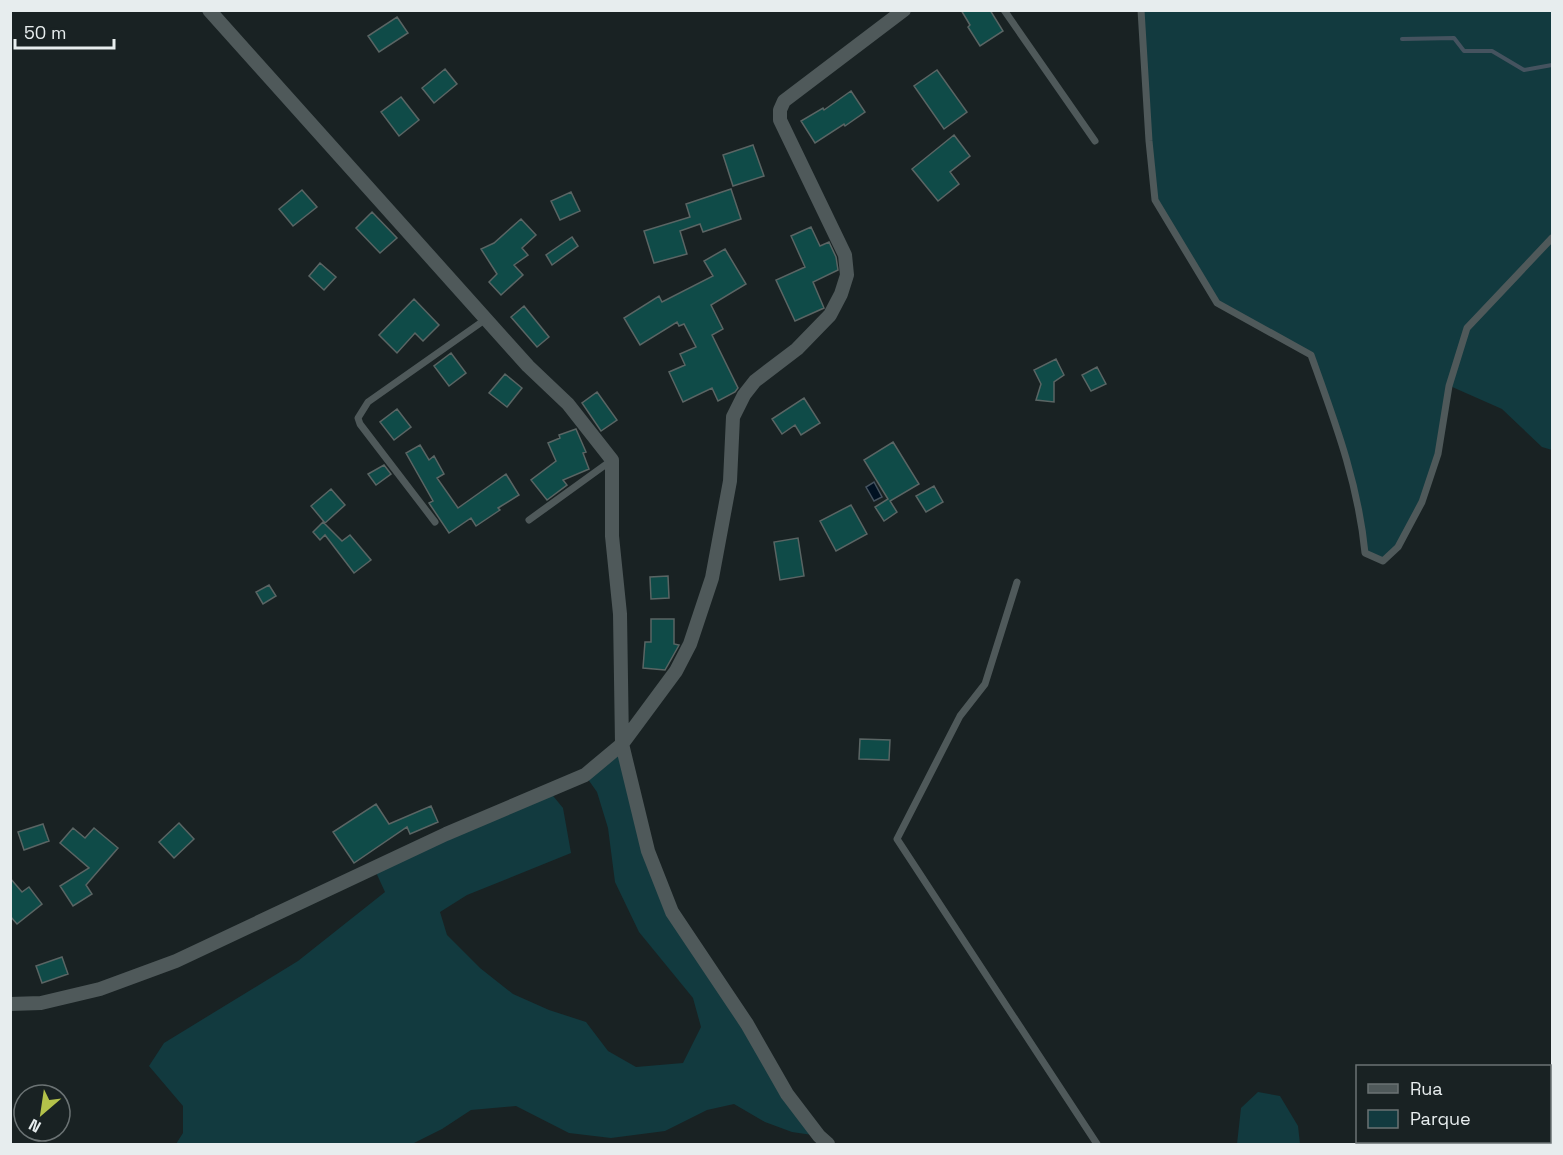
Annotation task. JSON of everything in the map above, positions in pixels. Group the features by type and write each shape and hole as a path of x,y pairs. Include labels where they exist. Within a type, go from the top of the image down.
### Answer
{"street":[{"path":"209,10 528,366 568,404 612,460 612,536 620,614 622,744 648,851 672,912 747,1024 787,1094 819,1136 828,1144"},
{"path":"10,1004 41,1004 100,989 176,961 446,834 585,775 622,744 676,671 694,633 712,578 730,481 733,417 744,395 755,381 797,349 830,315 842,294 847,275 845,255 780,120 780,110 784,101 904,10"}],"lane":[{"path":"1004,10 1095,141"},
{"path":"1141,10 1155,200 1217,303 1311,355 1347,455 1362,524 1365,553 1383,561 1398,547 1422,502 1438,454 1449,386 1467,328 1552,238"},
{"path":"435,522 360,424 358,418 368,402 486,319"},
{"path":"529,520 612,460"},
{"path":"1017,582 985,684 960,716 897,839 1097,1144"}],"green space":[{"path":"1141,11 1552,11 1552,450 1542,447 1502,409 1450,386 1437,456 1422,502 1411,524 1399,544 1383,561 1365,553 1347,455 1311,355 1217,303 1155,200"},
{"path":"622,744 672,912 819,1136 792,1132 765,1122 734,1104 707,1110 665,1131 611,1138 569,1133 516,1106 471,1110 442,1129 412,1144 176,1144 183,1133 183,1106 149,1066 164,1043 298,961 385,892 374,868 549,791 563,808 571,853 467,895 440,912 447,935 480,968 513,994 549,1010 586,1022 608,1051 636,1067 683,1063 701,1027 693,998 639,932 615,882 608,828 597,792 585,775"},
{"path":"1258,1092 1280,1096 1298,1126 1300,1144 1237,1144 1241,1108"},
{"path":"1551,1100 1552,1144 1483,1144 1551,1143"}],"shaded area":[{"path":"874,482 882,497 874,501 866,487"}],"building":[{"path":"961,10 990,10 1003,31 980,46"},
{"path":"397,17 408,33 379,52 368,36"},
{"path":"445,69 457,84 434,103 422,88"},
{"path":"937,70 967,112 944,129 914,86"},
{"path":"851,91 865,112 815,143 801,121 823,108 824,110"},
{"path":"401,97 419,120 399,136 381,112"},
{"path":"954,135 970,156 950,172 959,184 938,201 912,169"},
{"path":"753,145 764,176 733,186 723,155"},
{"path":"731,189 741,219 703,232 700,224 680,231 687,254 654,263 644,231 690,217 686,204"},
{"path":"302,190 317,207 293,226 279,209"},
{"path":"571,192 580,211 560,220 551,201"},
{"path":"372,212 397,238 380,253 356,228"},
{"path":"521,219 536,235 522,248 528,255 514,265 523,275 501,295 489,282 497,274 481,249 494,243"},
{"path":"811,227 820,246 829,242 836,257 838,270 813,282 824,308 795,321 776,280 805,267 791,236"},
{"path":"572,237 578,246 552,265 546,255"},
{"path":"725,249 746,284 711,305 723,329 712,335 738,388 718,401 712,388 683,402 669,372 685,365 680,354 696,347 684,324 679,326 677,322 640,345 624,318 659,296 662,302 713,276 704,261"},
{"path":"320,263 336,277 324,290 309,276"},
{"path":"414,299 439,325 423,341 415,333 397,353 379,335"},
{"path":"524,306 549,337 537,347 511,317"},
{"path":"451,353 466,373 449,386 434,366"},
{"path":"1056,359 1064,375 1054,382 1054,402 1036,400 1041,384 1034,370"},
{"path":"1097,367 1106,384 1091,391 1082,375"},
{"path":"505,374 522,388 507,407 489,393"},
{"path":"597,392 617,420 601,431 582,403"},
{"path":"804,398 820,423 801,435 795,425 782,434 772,419"},
{"path":"397,409 411,427 394,440 380,422"},
{"path":"576,429 586,452 583,453 589,469 563,480 567,485 547,500 531,480 556,461 548,443 560,438 559,435"},
{"path":"893,442 919,484 890,501 897,512 884,521 875,507 888,499 864,460"},
{"path":"420,445 429,460 434,456 444,474 437,478 458,508 506,474 519,495 476,526 471,518 449,533 429,503 433,501 406,453"},
{"path":"384,465 391,474 376,485 368,474"},
{"path":"934,486 943,502 926,512 916,496"},
{"path":"331,489 345,505 325,523 311,506"},
{"path":"851,505 867,534 836,551 820,521"},
{"path":"323,522 342,541 350,535 371,560 354,573 325,535 320,540 313,532"},
{"path":"798,538 804,576 780,580 774,542"},
{"path":"668,576 669,598 651,599 650,577"},
{"path":"269,585 276,596 263,604 256,592"},
{"path":"651,619 674,619 674,644 679,645 665,670 643,668 645,642 651,642"},
{"path":"860,739 890,740 889,760 859,759"},
{"path":"376,804 389,824 431,806 438,822 410,834 407,827 354,863 333,832"},
{"path":"179,823 194,839 174,858 159,842"},
{"path":"43,824 49,841 24,850 18,832"},
{"path":"73,828 85,838 94,828 118,848 86,885 92,894 73,906 60,886 89,868 60,843"},
{"path":"10,878 22,892 29,887 42,904 17,924 10,916"},
{"path":"62,957 68,974 42,983 36,966"}],"waterway":[{"path":"1402,39 1454,38 1464,51 1492,51 1524,70 1552,65"}]}
